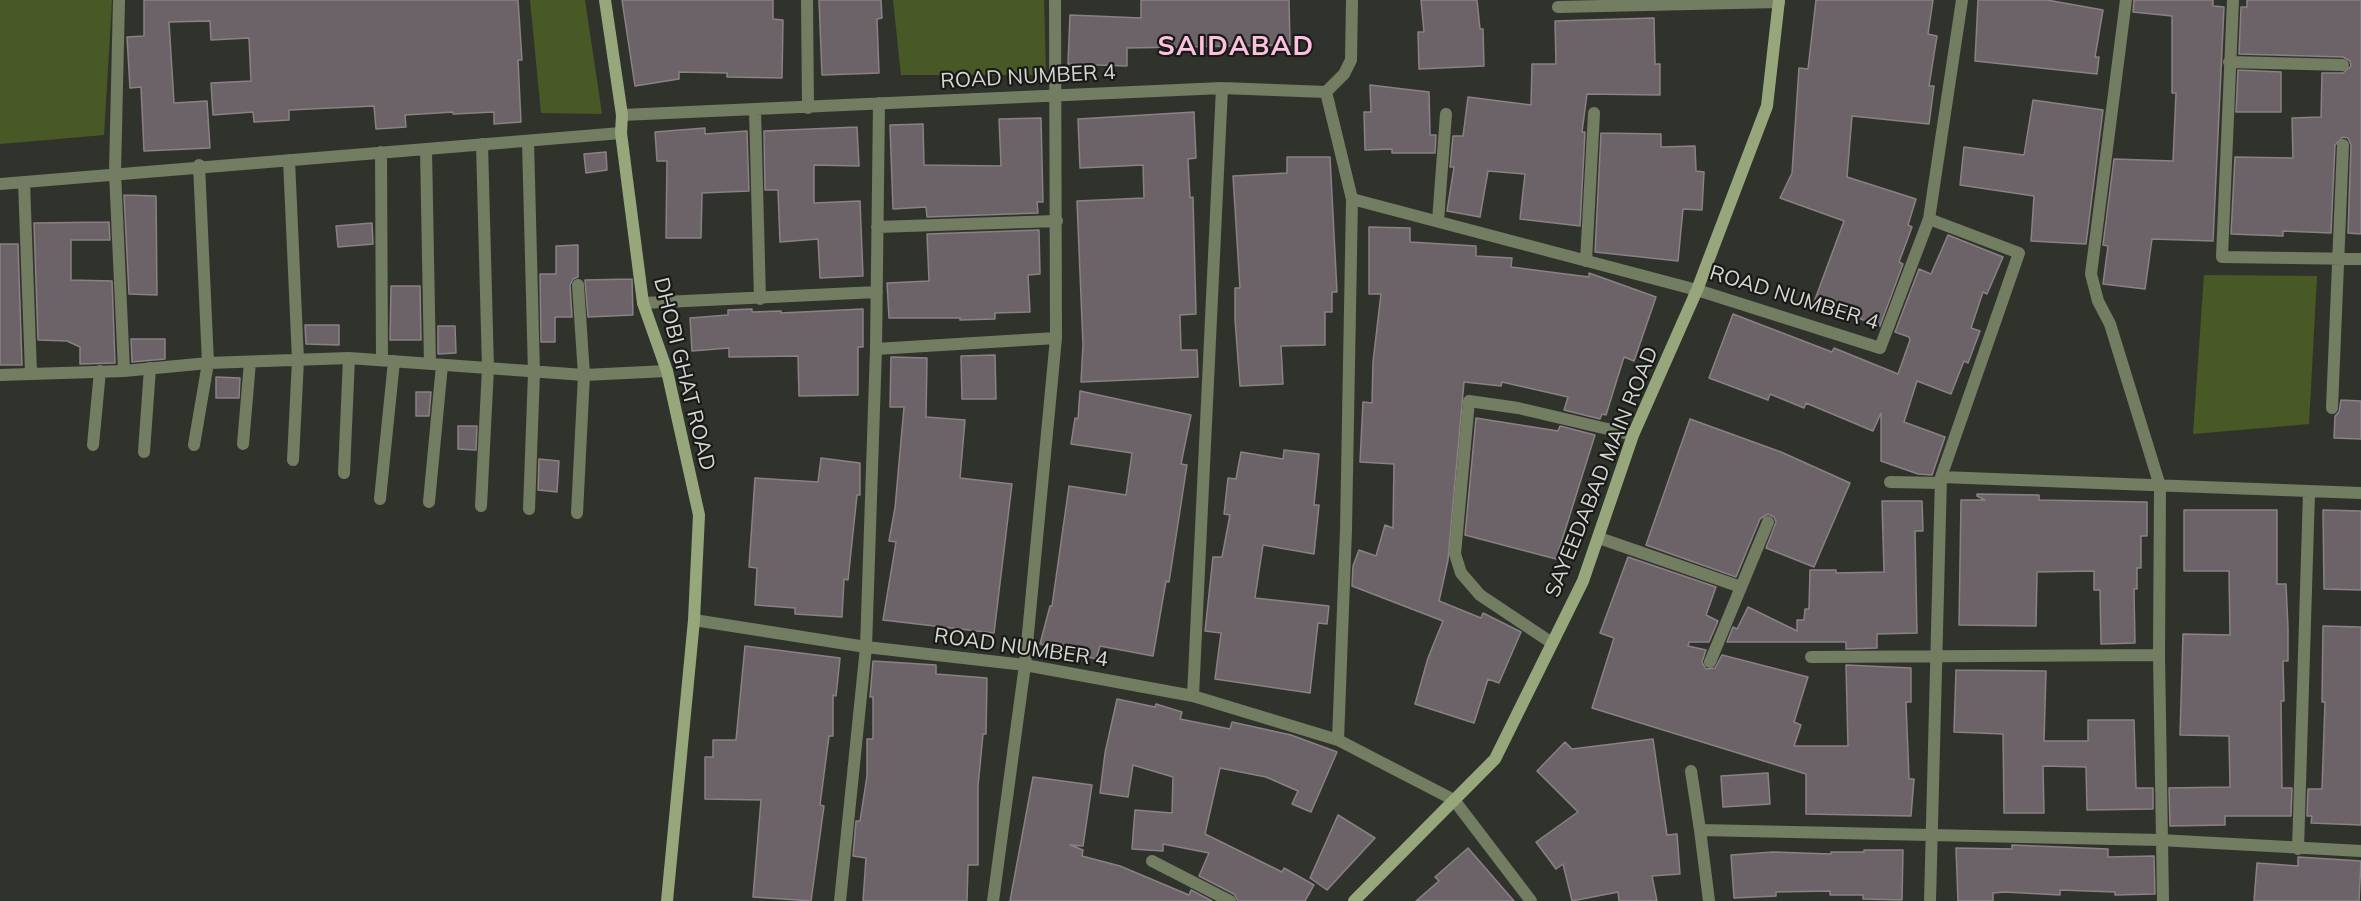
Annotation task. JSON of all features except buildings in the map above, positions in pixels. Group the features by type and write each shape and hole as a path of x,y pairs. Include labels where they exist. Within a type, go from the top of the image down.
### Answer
{"main road":[{"name":"DHOBI GHAT ROAD","path":"605,0 622,115 621,133 643,303 668,370 699,515 694,620 667,901"},
{"name":"SAYEEDABAD MAIN ROAD","path":"1354,901 1495,759 1583,581 1633,435 1697,290 1767,106 1779,1"}],"street":[{"path":"118,0 115,172 124,371"},
{"path":"807,0 808,108"},
{"path":"993,901 1025,664 1056,338 1055,0"},
{"path":"1338,740 1346,530 1352,199 1326,92 1344,74 1351,60 1352,0"},
{"name":"ROAD NUMBER 4","path":"1352,199 1697,290 1880,348 1929,219 1962,0"},
{"path":"2126,0 2091,274 2098,301 2110,324 2160,486 2160,840 2163,901"},
{"path":"2233,0 2222,257 2361,259"},
{"path":"1558,7 1779,1"},
{"path":"2229,62 2343,65"},
{"path":"1193,696 1222,88"},
{"name":"ROAD NUMBER 4","path":"622,115 1222,88 1326,92"},
{"path":"840,901 866,647 876,349 879,103"},
{"path":"755,110 760,299"},
{"path":"1586,261 1594,112"},
{"path":"1438,221 1446,114"},
{"path":"0,184 199,165 289,160 621,133"},
{"path":"528,141 534,373 529,509"},
{"path":"481,506 488,368 482,144"},
{"path":"2332,408 2336,259 2343,145"},
{"path":"426,149 436,365 429,502"},
{"path":"380,499 388,360 381,152"},
{"path":"289,160 298,360 293,459"},
{"path":"194,445 207,363 199,165"},
{"path":"24,182 31,373"},
{"path":"1929,219 2019,253 1941,480 1930,901"},
{"path":"877,227 1057,221"},
{"path":"577,513 584,375 578,285"},
{"path":"643,303 877,292"},
{"path":"876,349 1056,338"},
{"path":"344,472 350,358"},
{"path":"0,375 124,371 207,363 350,358 584,375 668,370"},
{"path":"243,444 250,362"},
{"path":"144,452 150,368"},
{"path":"93,445 100,371"},
{"path":"1552,643 1480,595 1461,573 1455,554 1469,401 1518,408 1633,435"},
{"path":"1890,482 1941,480 2361,493"},
{"path":"2298,849 2310,492"},
{"path":"1710,662 1768,522"},
{"path":"1599,538 1741,587"},
{"name":"ROAD NUMBER 4","path":"694,620 866,647 1025,664 1193,696 1338,740 1454,800 1531,901"},
{"path":"1811,657 2159,655"},
{"path":"1691,771 1709,901"},
{"path":"1700,830 1930,833 2160,840 2361,851"},
{"path":"1152,861 1230,901"}],"green space":[{"path":"0,0 112,0 104,135 0,144"},
{"path":"530,0 585,0 602,114 541,113"},
{"path":"893,0 1044,0 1046,75 901,75"},
{"path":"2204,275 2317,276 2309,424 2193,434"}],"district":[{"name":"SAIDABAD","path":"1236,47"}]}
